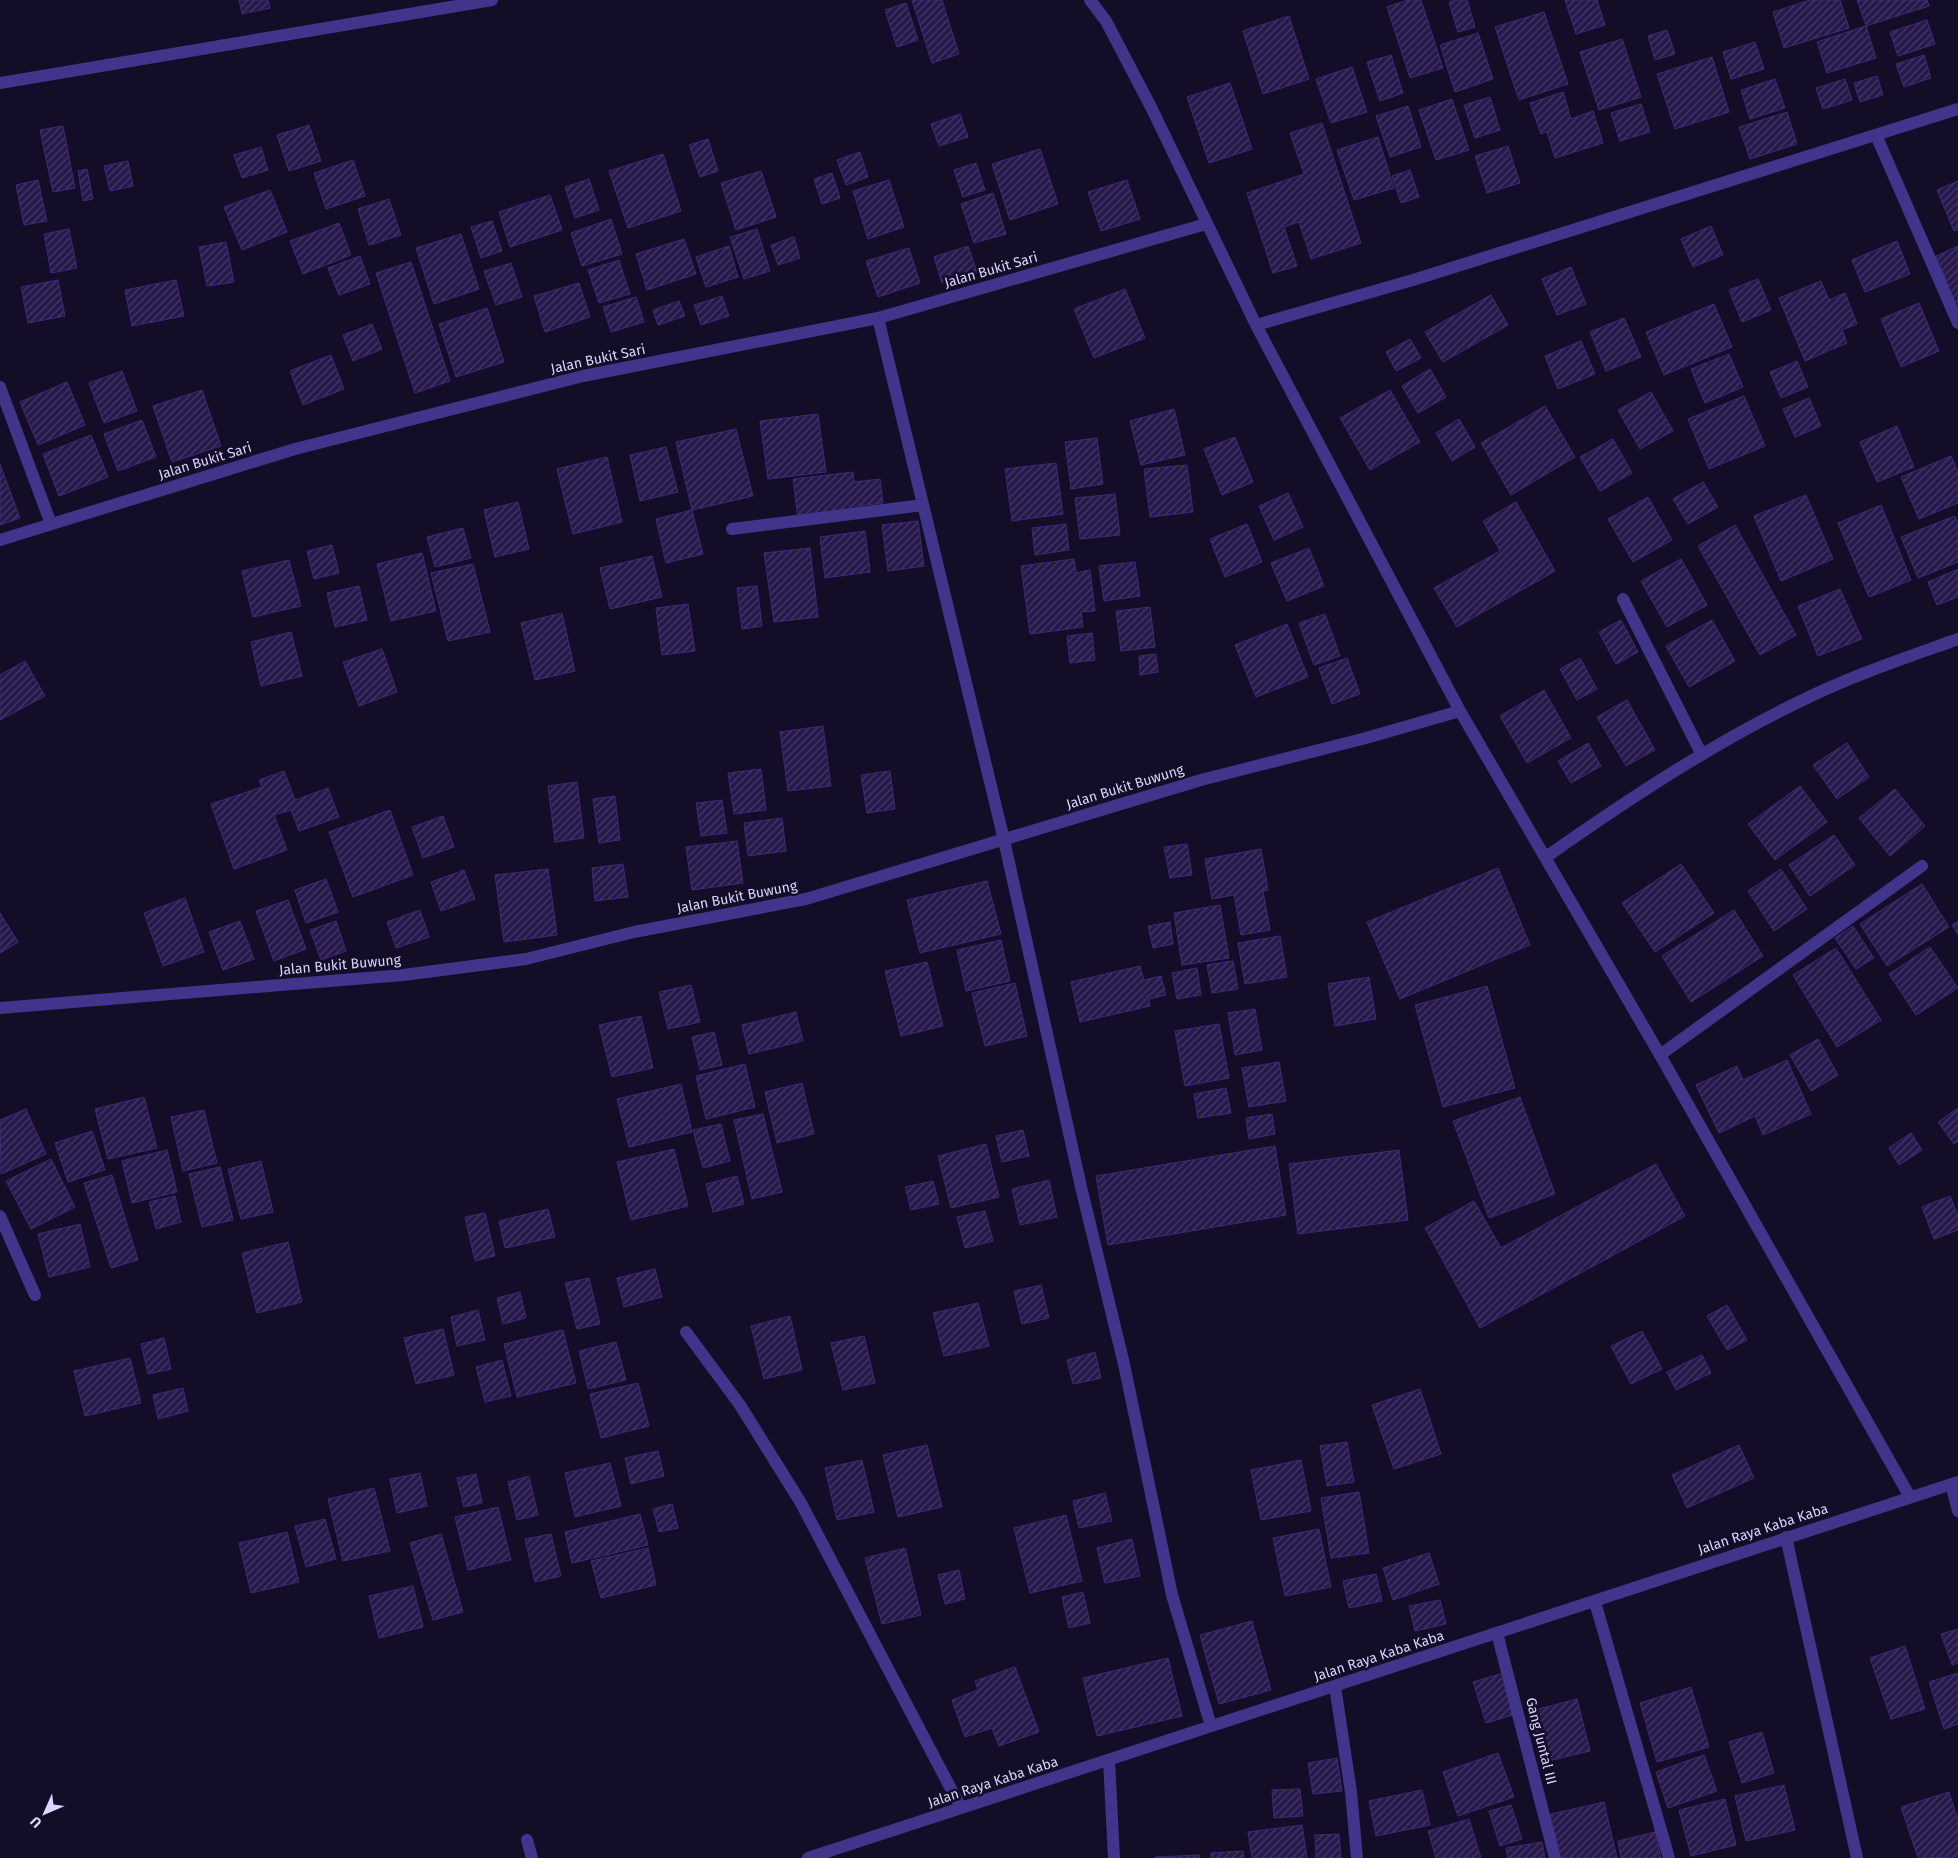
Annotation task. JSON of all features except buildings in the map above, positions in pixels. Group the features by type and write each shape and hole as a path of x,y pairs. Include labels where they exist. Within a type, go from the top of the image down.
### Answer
{"street":[{"path":"0,83 492,0"},
{"path":"1090,0 1106,21 1152,109 1256,325 1460,711 1660,1056 1910,1497"},
{"path":"1256,325 1413,280 1958,109"},
{"path":"1876,135 1958,323"},
{"name":"Jalan Bukit Sari","path":"0,540 295,449 564,381 878,318 1206,224"},
{"path":"878,318 1004,840 1081,1187 1124,1364 1172,1595 1211,1726"},
{"path":"0,387 51,524"},
{"path":"732,529 923,505"},
{"path":"1623,599 1702,755"},
{"path":"1546,857 1618,807 1757,723 1810,696 1880,667 1958,639"},
{"name":"Jalan Bukit Buwung","path":"0,1008 403,975 526,959 634,932 806,899 1202,780 1366,738 1460,711"},
{"path":"1660,1056 1922,866"},
{"path":"0,1216 35,1296"},
{"path":"686,1332 740,1406 801,1503 960,1808"},
{"path":"1954,1483 1958,1511"},
{"name":"Jalan Raya Kaba Kaba","path":"808,1858 1954,1483"},
{"path":"1786,1538 1857,1858"},
{"path":"1595,1602 1669,1858"},
{"name":"Gang Juntal III","path":"1497,1633 1555,1858"},
{"path":"1335,1686 1351,1792 1356,1858"},
{"path":"1109,1760 1114,1858"},
{"path":"527,1840 532,1858"}]}
